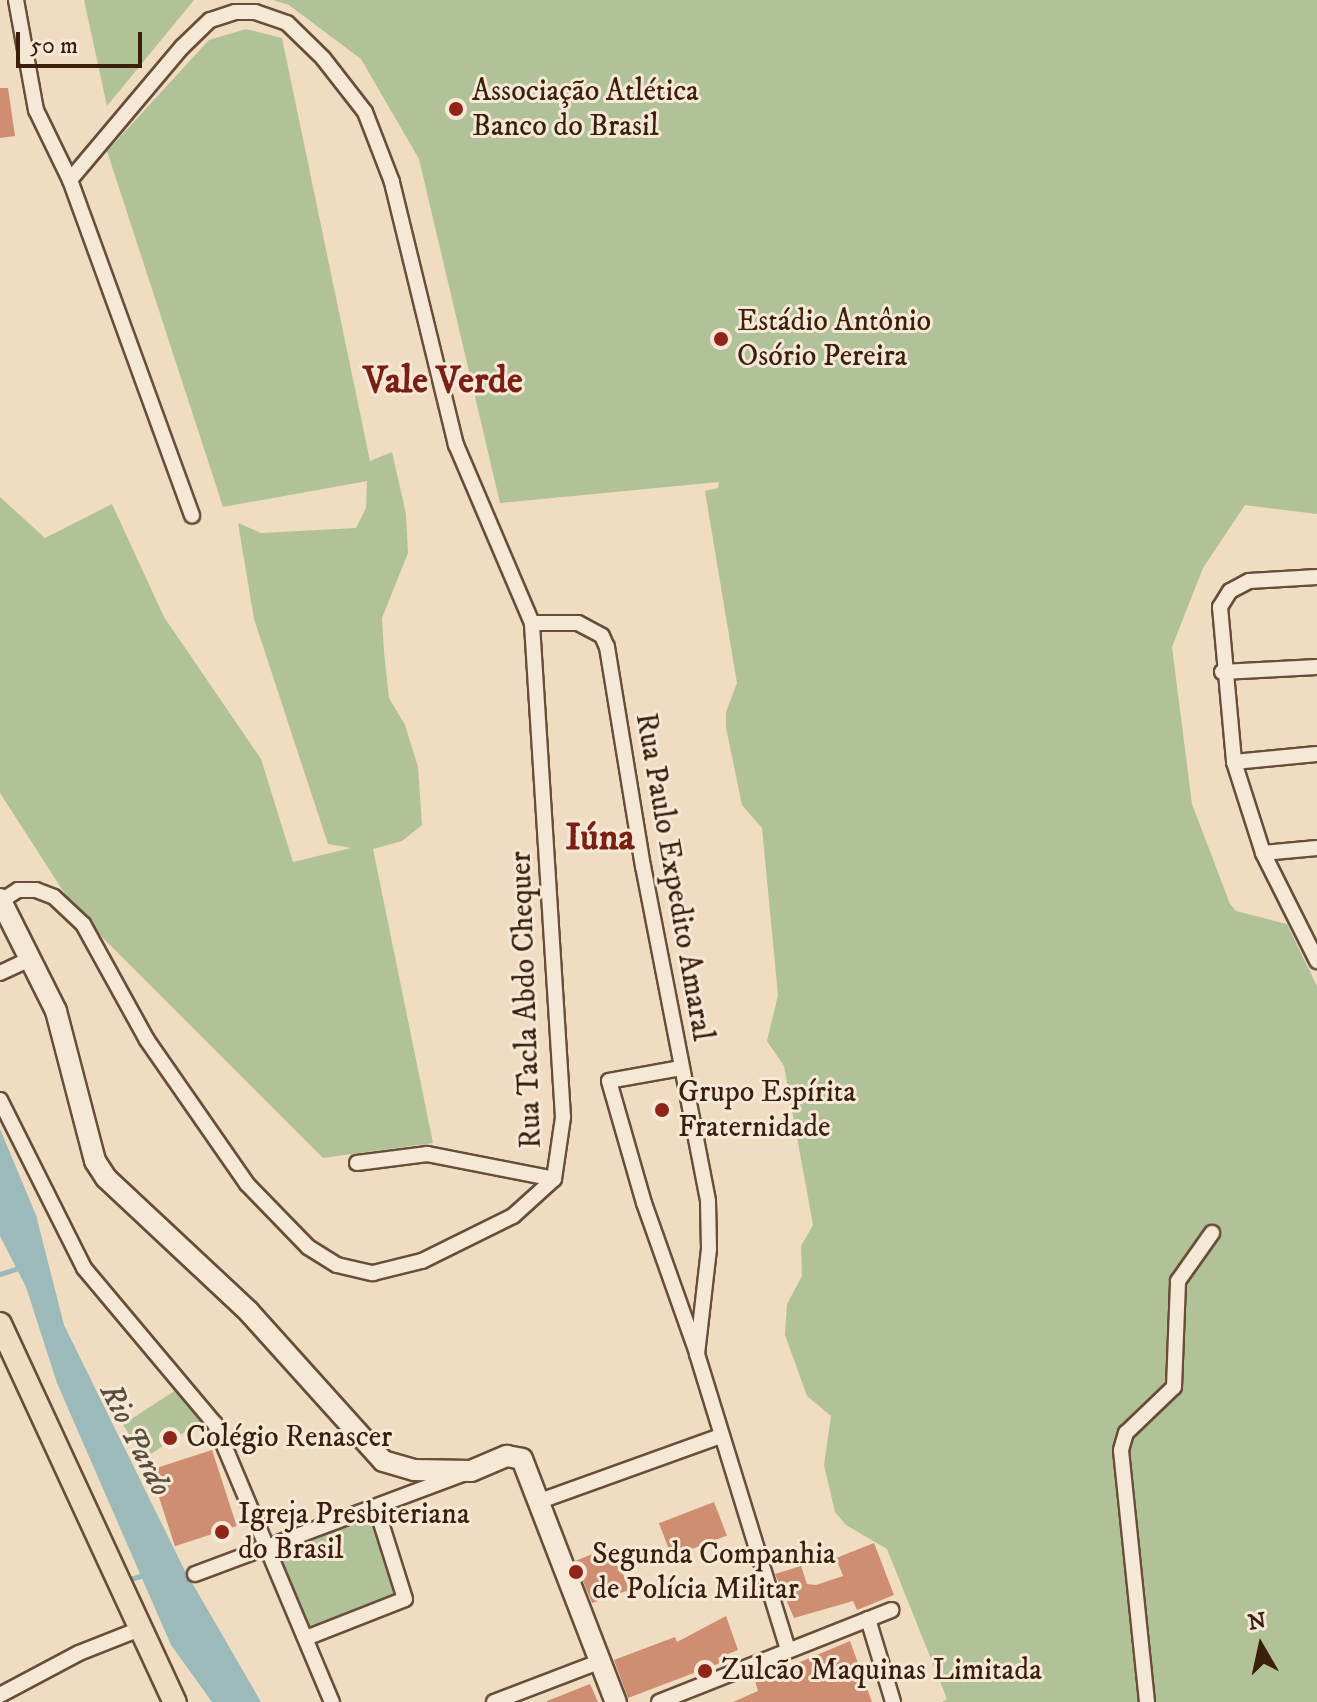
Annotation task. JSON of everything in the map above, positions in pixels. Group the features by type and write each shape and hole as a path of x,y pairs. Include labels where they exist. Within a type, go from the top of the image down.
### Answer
{"main road":[{"path":"0,1324 175,1702"}],"street":[{"path":"16,0 36,110 70,180 192,515"},
{"name":"Rua Tacla Abdo Chequer","path":"0,900 18,890 36,890 54,897 83,924 147,1040 247,1184 308,1247 337,1265 373,1273 422,1261 513,1216 554,1179 563,1117 532,623 447,418 380,145 365,112 305,38 287,23 255,12 210,20 70,180"},
{"path":"1317,577 1249,581 1230,591 1220,607 1222,672 1234,762 1263,853 1312,939 1317,961"},
{"name":"Rua Paulo Expedito Amaral","path":"532,623 578,623 594,629 607,647 710,1225 697,1354 788,1649"},
{"path":"1222,672 1317,667"},
{"path":"1234,762 1317,754"},
{"path":"1263,853 1317,848"},
{"path":"0,900 56,1011 95,1161 119,1194 249,1312 383,1461 414,1470 471,1471"},
{"path":"0,973 30,959"},
{"path":"681,1068 609,1081 644,1203 697,1354"},
{"path":"0,1100 84,1268 215,1424 332,1702"},
{"path":"357,1163 427,1154 554,1179"},
{"path":"1147,1702 1121,1450 1126,1433 1174,1387 1178,1281 1212,1233"},
{"path":"540,1501 721,1436"},
{"path":"195,1574 507,1456 518,1456 526,1463 616,1702"},
{"path":"306,1638 405,1599 376,1507"},
{"path":"659,1702 891,1610"},
{"path":"868,1619 893,1702"},
{"path":"0,1695 79,1653 140,1629"},
{"path":"494,1702 599,1662"}],"green space":[{"path":"84,0 194,0 107,106"},
{"path":"273,0 1317,0 1317,514 1245,505 1203,568 1172,647 1192,804 1230,904 1236,911 1287,924 1317,986 1317,1702 942,1702 947,1699 887,1549 846,1525 835,1512 824,1465 831,1416 807,1396 785,1335 787,1304 802,1276 801,1246 813,1225 784,1066 767,1041 778,995 762,828 742,805 726,728 726,712 737,683 705,491 718,488 719,482 500,503 419,159 361,59 289,5"},
{"path":"246,29 282,38 370,461 392,452 406,514 408,553 382,618 389,698 405,725 418,767 422,825 402,841 373,849 433,1143 323,1158 76,911 0,793 0,497 45,538 112,504 164,617 261,759 293,862 351,848 328,844 254,619 238,523 261,533 356,528 366,508 367,481 223,507 107,151 209,40"},
{"path":"179,1388 201,1422 145,1458 123,1424"},
{"path":"371,1518 399,1596 307,1630 279,1552"}],"water":[{"path":"0,1129 36,1215 64,1325 184,1569 261,1702 212,1702 171,1645 57,1383 26,1287 0,1236"}],"building":[{"path":"0,88 8,88 15,136 0,138"},
{"path":"212,1450 237,1526 175,1546 150,1470"},
{"path":"714,1502 727,1536 672,1557 659,1523"},
{"path":"874,1543 894,1595 857,1610 853,1601 794,1618 775,1574 801,1566 807,1584 816,1585 843,1576 836,1558"},
{"path":"608,1548 614,1550 629,1590 592,1603 575,1561"},
{"path":"726,1616 738,1650 718,1658 720,1663 628,1698 614,1660 675,1637 677,1642"},
{"path":"850,1641 872,1702 733,1702 758,1691 755,1681"},
{"path":"590,1684 598,1702 547,1702 547,1701"}],"waterway":[{"path":"0,1274 18,1268"},
{"path":"130,1579 148,1574"}],"place":[{"name":"Associação Atlética Banco do Brasil","path":"456,109"},
{"name":"Estádio Antônio Osório Pereira","path":"721,339"},
{"name":"Grupo Espírita Fraternidade","path":"662,1110"},
{"name":"Colégio Renascer","path":"170,1438"},
{"name":"Igreja Presbiteriana do Brasil","path":"222,1532"},
{"name":"Segunda Companhia de Polícia Militar","path":"576,1572"},
{"name":"Zulcão Maquinas Limitada","path":"705,1671"}],"district":[{"name":"Vale Verde","path":"443,382"},
{"name":"Iúna","path":"600,839"}],"water label":[{"name":"Rio Pardo","path":"135,1440"}]}
